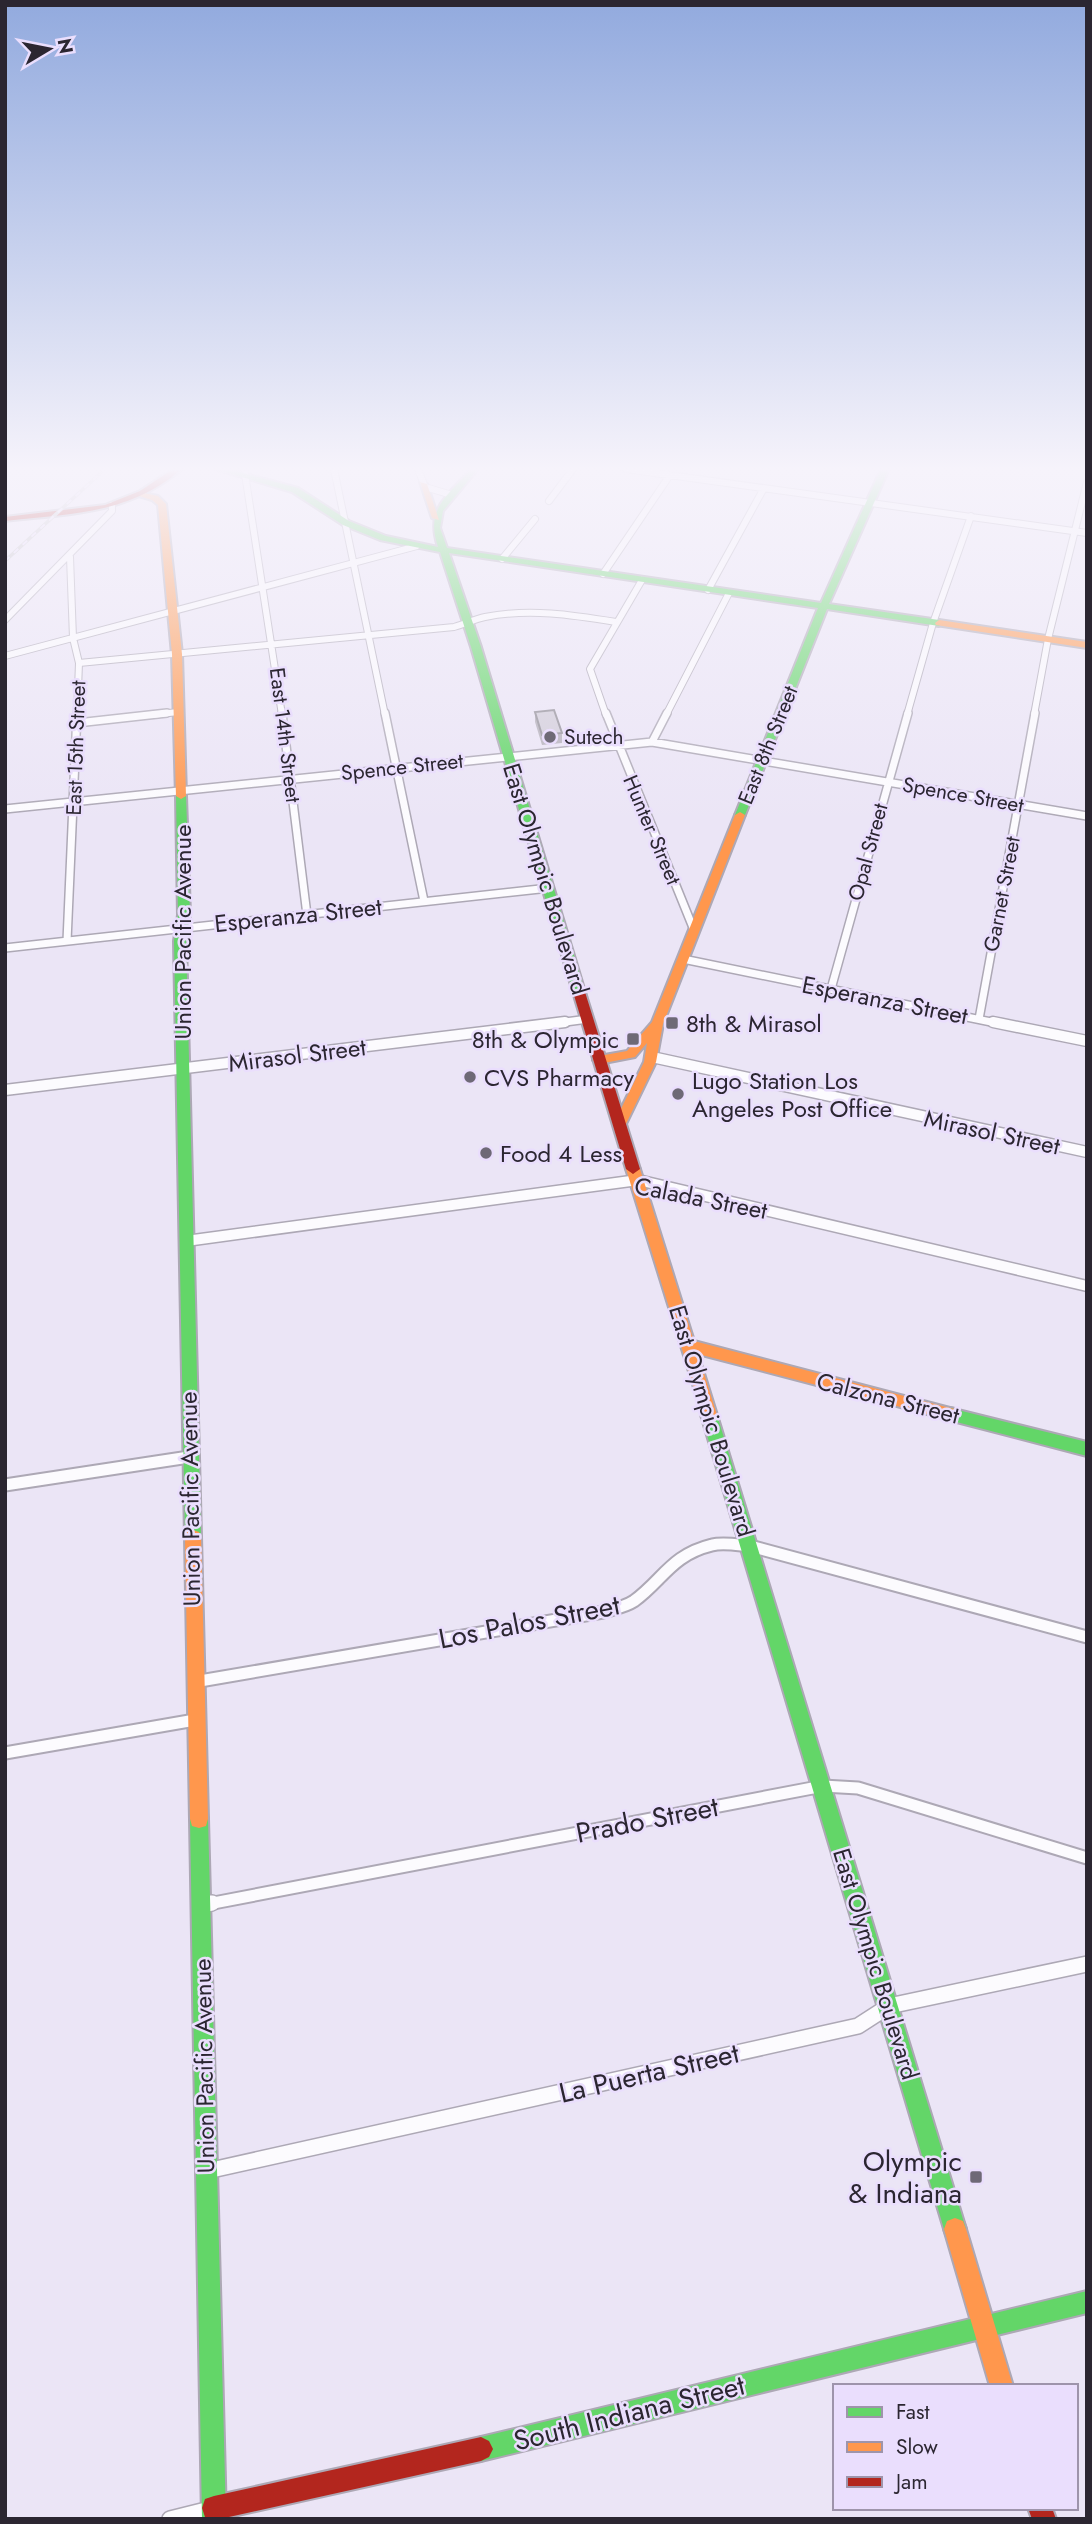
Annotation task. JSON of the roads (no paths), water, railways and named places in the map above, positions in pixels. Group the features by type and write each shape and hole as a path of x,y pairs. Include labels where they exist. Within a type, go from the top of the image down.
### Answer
{"main road":[{"name":"Union Pacific Avenue","path":"171,587 177,654 184,915 180,941 189,1457 214,2513"},
{"name":"East Olympic Boulevard","path":"456,587 750,1546 1001,2384"},
{"path":"687,587 1087,645"},
{"name":"East 8th Street","path":"599,1060 631,1054 657,1024 832,587"},
{"name":"East 8th Street","path":"620,1123 652,1057 658,1038 657,1024"},
{"name":"Calzona Street","path":"689,1346 1087,1449"},
{"name":"South Indiana Street","path":"214,2513 1087,2302"}],"street":[{"path":"5,620 39,587"},
{"name":"East 15th Street","path":"67,940 79,663 73,638 71,587"},
{"path":"5,656 263,587"},
{"name":"East 14th Street","path":"263,587 274,645 307,915"},
{"path":"359,587 424,901"},
{"name":"Hunter Street","path":"638,587 590,670 617,745 694,930"},
{"name":"Opal Street","path":"831,989 887,781 946,587"},
{"name":"Garnet Street","path":"979,1019 1048,639 1061,587"},
{"path":"652,742 729,593"},
{"path":"79,663 453,627 483,617 547,612 616,622"},
{"path":"77,723 178,712"},
{"name":"Spence Street","path":"5,809 652,742 1087,816"},
{"name":"Esperanza Street","path":"5,947 549,888"},
{"name":"Esperanza Street","path":"683,959 1087,1041"},
{"name":"Mirasol Street","path":"5,1090 588,1020"},
{"name":"Mirasol Street","path":"652,1057 1087,1152"},
{"name":"Calada Street","path":"186,1241 638,1180 1087,1286"},
{"path":"5,1485 189,1457"},
{"name":"Los Palos Street","path":"194,1682 603,1612 631,1603 648,1589 666,1568 688,1554 713,1544 750,1546 1087,1637"},
{"path":"5,1753 195,1720"},
{"name":"Prado Street","path":"201,1905 822,1786 858,1788 1087,1858"},
{"name":"La Puerta Street","path":"207,2171 859,2026 889,2006 1087,1964"},
{"name":"South Indiana Street","path":"170,2519 214,2513"}],"place":[{"name":"Sutech","path":"550,737"},
{"name":"8th & Mirasol","path":"672,1023"},
{"name":"8th & Olympic","path":"633,1039"},
{"name":"CVS Pharmacy","path":"470,1077"},
{"name":"Lugo Station Los Angeles Post Office","path":"678,1094"},
{"name":"Food 4 Less","path":"486,1153"},
{"name":"Olympic & Indiana","path":"976,2177"}]}
